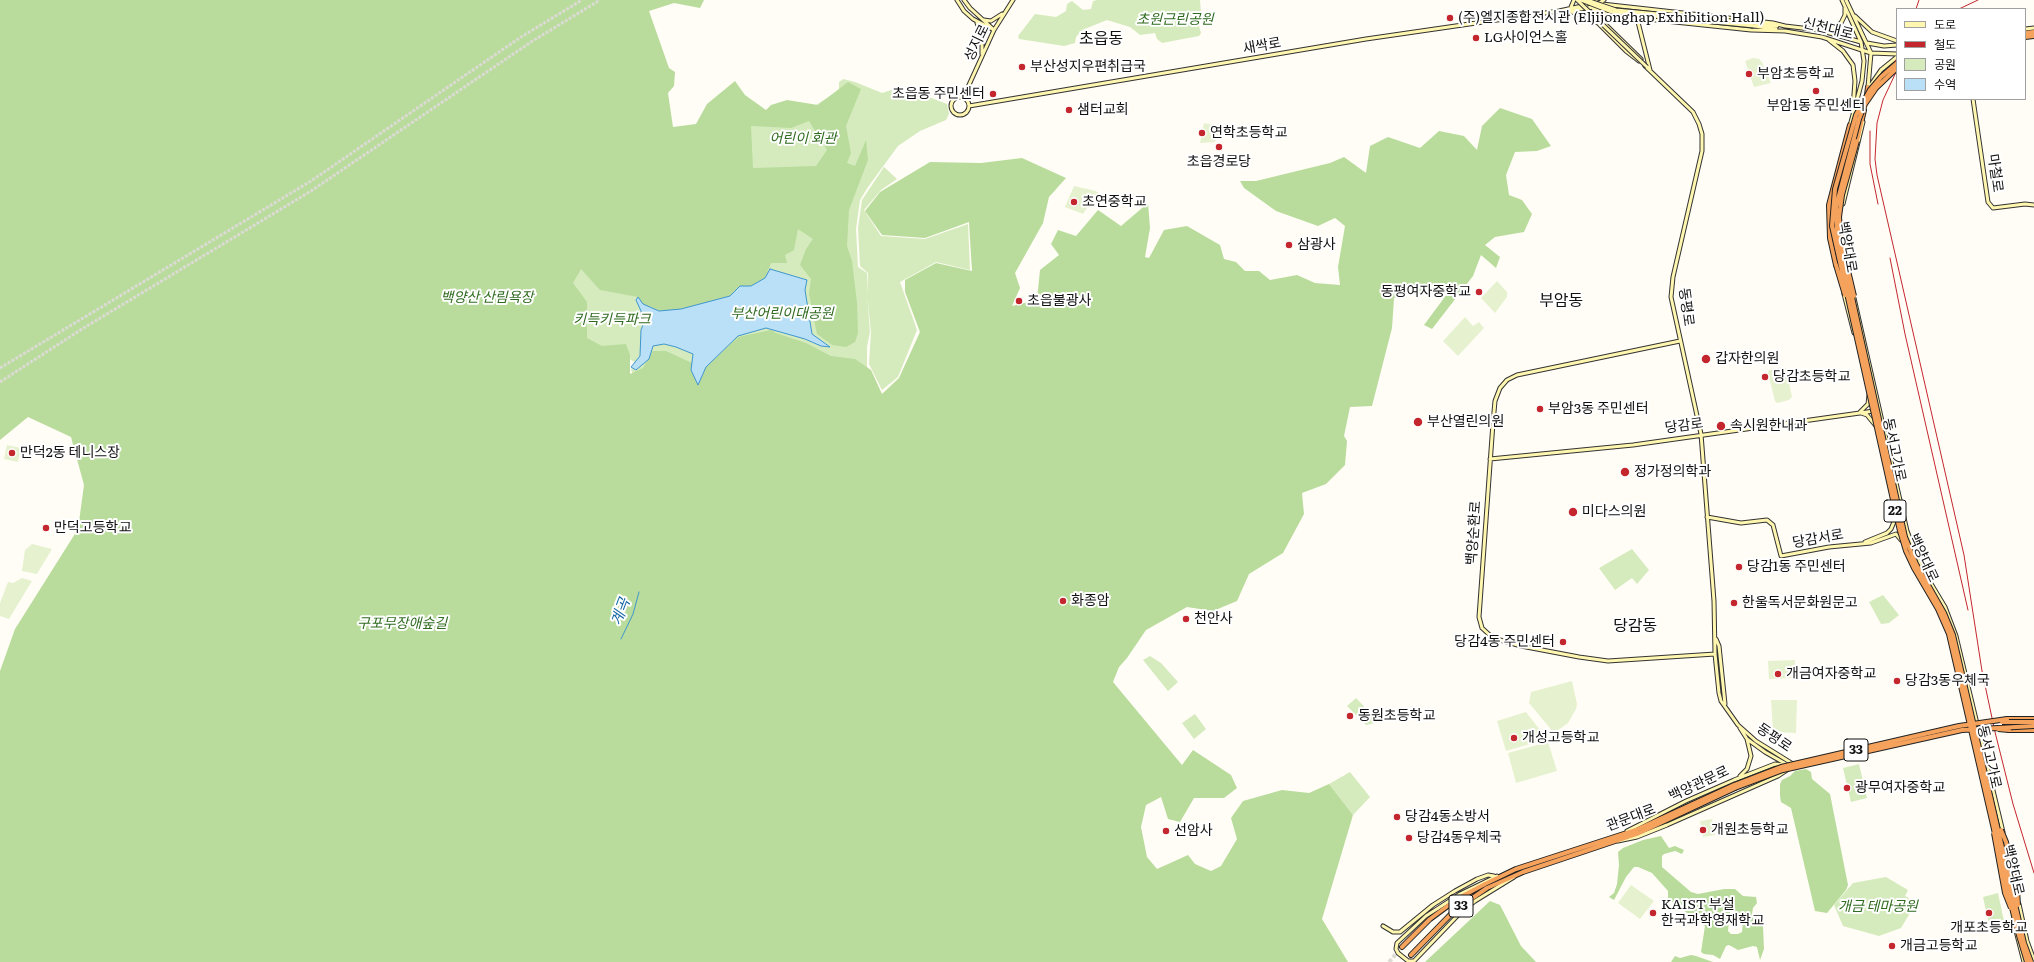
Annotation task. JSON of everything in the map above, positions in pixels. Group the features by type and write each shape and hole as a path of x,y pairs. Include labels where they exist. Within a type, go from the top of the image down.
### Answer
{"highway":[{"name":"동서고가로","path":"1896,64 1881,77 1860,106 1835,189 1832,206 1832,226 1903,542 1914,568 1938,609 1949,634 1995,820"},
{"name":"동서고가로","path":"1896,69 1876,88 1862,111 1844,169 1836,207 1837,237 1853,301 1905,537 1916,564 1944,613 1953,635 2027,962"},
{"path":"1853,301 1854,293 1841,240 1839,217 1842,195 1857,140 1868,87"},
{"path":"1850,125 1838,166 1830,205 1830,238 1857,336"},
{"path":"1980,725 2006,719 2034,719"},
{"name":"33","path":"1735,784 1783,770 1980,725 2034,722"},
{"path":"1980,725 2034,730"},
{"name":"33","path":"1980,725 2034,726"},
{"name":"관문대로","path":"1557,859 1659,824 1735,784"},
{"path":"1995,820 1994,844 2005,892 2017,920"},
{"name":"33","path":"1402,947 1430,919 1457,899 1516,869 1557,859"},
{"name":"33","path":"1411,955 1455,910 1474,896 1487,888 1557,859"},
{"name":"동서고가로","path":"2017,920 2031,962"}],"main road":[{"path":"957,0 964,11 974,20 981,30 982,55"},
{"path":"964,0 970,8 994,30"},
{"name":"성지로","path":"963,98 994,30 1013,0"},
{"path":"1598,23 1569,10 1575,0 1649,69"},
{"name":"동평로","path":"1575,0 1626,51 1649,69 1693,112 1702,134 1699,166 1672,284 1671,297 1701,434 1716,638 1715,654 1719,693 1721,700 1738,725 1756,741 1794,765"},
{"path":"1581,0 1612,12 1753,25"},
{"name":"새싹로","path":"969,106 1366,39 1583,7 1593,7 1597,2 1604,0"},
{"name":"백양대로","path":"1842,0 1861,42 1864,61 1862,81 1851,117 1834,193 1831,217 1831,237 1873,411 1901,540 1910,564 1932,602 1945,630 1965,706 2024,962"},
{"path":"1846,0 1871,53"},
{"path":"1590,1 1602,20 1631,47 1649,69"},
{"path":"1590,1 1616,10 1753,25"},
{"path":"1590,1 1773,23 1785,26"},
{"name":"새싹로","path":"1583,7 1590,1"},
{"path":"1820,30 1833,28 1841,23 1845,15 1845,6"},
{"path":"1593,7 1612,15 1744,29 1785,31"},
{"path":"984,20 995,19 1007,10"},
{"path":"1852,13 1872,32 1896,41"},
{"path":"1637,18 1649,69"},
{"path":"974,20 994,30"},
{"name":"신천대로","path":"1753,25 1785,26 1820,30 1876,45 1896,45"},
{"name":"신천대로","path":"1753,25 1822,36 1863,51 1896,55"},
{"path":"1822,36 1838,45 1853,65 1855,81 1851,117"},
{"name":"백양대로","path":"1871,53 1868,87 1858,146 1841,215 1845,263 1910,540 1921,566 1945,607 1953,626 1980,725 1981,738 2026,934 2034,960"},
{"path":"1868,87 1881,70 1896,56"},
{"path":"956,98 963,98 968,101 969,106 968,111 964,114 958,115 954,112 951,106 956,98"},
{"name":"마철로","path":"1974,100 1988,202 1993,208 2025,204 2034,205"},
{"path":"1844,290 1848,293 1851,289"},
{"name":"백양순환로","path":"1680,341 1511,378 1502,385 1497,396 1490,459 1479,617 1482,628 1496,639 1521,646 1608,661 1715,654"},
{"path":"1859,413 1868,404 1869,395"},
{"name":"당감로","path":"1490,459 1633,445 1701,434 1880,410"},
{"path":"1859,413 1867,415 1876,426"},
{"name":"당감서로","path":"1707,517 1741,524 1767,520 1773,525 1781,556 1864,543"},
{"path":"1864,543 1887,533 1891,529 1896,518"},
{"path":"1864,543 1880,541 1896,534 1901,540"},
{"name":"동평로","path":"1716,638 1719,646 1725,704"},
{"path":"1965,706 1969,709 1973,708 1974,704"},
{"path":"1735,784 1743,775 1750,760 1750,749 1747,739 1738,725"},
{"name":"백양관문로","path":"1617,839 1686,801 1735,784 1774,764 1794,765 1969,726 1980,725"},
{"path":"1973,740 1974,734 1978,734 1981,738"},
{"name":"동평로","path":"1747,739 1777,759 1794,765"},
{"name":"백양관문로","path":"1617,839 1637,837 1668,825 1778,776 1794,765"},
{"path":"1516,869 1496,876 1460,894 1444,904 1412,928 1398,942 1396,946 1398,953 1408,961 1414,961 1461,912 1523,872"},
{"path":"1383,926 1393,932 1400,932 1433,905 1455,891 1477,879 1488,876 1496,876"}],"green space":[{"name":"구포무장애숲길","path":"0,0 704,0 700,8 674,3 649,11 669,68 675,72 674,86 668,93 673,127 696,124 707,104 735,81 745,95 766,110 771,105 787,100 818,105 848,82 861,89 846,126 851,153 847,163 855,166 866,140 868,160 849,210 847,246 852,261 857,303 858,333 855,342 846,347 832,345 817,334 809,294 811,279 800,265 806,249 813,239 798,229 794,250 785,255 787,263 771,263 765,278 751,286 740,286 730,296 681,309 660,311 643,304 638,297 600,290 581,269 573,283 587,302 587,338 602,346 626,344 630,355 630,374 643,368 652,351 666,351 692,363 691,370 698,384 706,367 738,337 771,330 806,343 831,356 855,359 871,370 882,394 899,378 920,332 905,292 905,280 936,263 972,271 969,222 925,238 882,235 865,211 880,192 930,162 981,163 1022,158 1066,178 1049,197 1043,223 1015,273 1020,288 1012,306 1037,300 1040,270 1059,255 1051,244 1058,230 1076,236 1098,210 1121,226 1148,203 1150,228 1145,257 1149,258 1164,230 1187,226 1220,245 1224,259 1236,262 1245,271 1259,271 1270,280 1297,275 1315,283 1340,285 1338,267 1345,226 1335,218 1318,226 1276,211 1244,188 1240,181 1256,181 1330,163 1344,157 1366,173 1370,146 1388,137 1420,148 1439,131 1464,136 1477,150 1482,126 1500,108 1532,119 1551,146 1537,151 1515,152 1506,175 1509,195 1522,200 1532,214 1524,232 1495,237 1485,245 1500,257 1496,268 1481,255 1473,276 1432,329 1424,325 1447,294 1445,285 1394,298 1392,328 1372,406 1350,407 1344,436 1347,441 1345,465 1326,484 1302,493 1304,514 1283,553 1249,574 1237,601 1213,611 1187,607 1146,630 1119,667 1113,682 1182,765 1193,750 1231,775 1237,788 1224,798 1194,798 1180,822 1168,819 1161,797 1146,805 1141,827 1147,857 1157,869 1188,855 1195,864 1211,871 1221,866 1237,839 1231,818 1243,801 1282,790 1309,793 1329,784 1353,815 1322,919 1348,962 0,962 0,671 15,629 78,529 84,485 71,437 28,417 0,440","holes":["809,121 827,150 816,166 753,168 751,126 791,128"]},
{"name":"초원근린공원","path":"1200,0 1201,14 1198,23 1201,33 1199,36 1162,43 1157,39 1155,33 1140,35 1130,27 1107,20 1082,30 1076,37 1075,43 1064,46 1019,39 1018,36 1035,14 1056,17 1066,11 1067,4 1072,1 1083,10 1091,9 1093,1"},
{"path":"1753,58 1759,59 1762,62 1771,83 1754,87 1745,61"},
{"name":"부산어린이대공원","path":"843,79 855,82 882,93 898,88 911,90 947,104 949,114 946,120 920,131 898,146 860,200 856,229 858,267 867,273 870,332 867,347 867,377 641,392 631,370 634,362 627,357 619,413 494,206 581,265 572,282 581,267 633,296 745,118 813,107 839,90 839,82"},
{"path":"1204,123 1221,127 1215,142 1200,143"},
{"path":"884,167 897,179 881,190 864,210 881,236 925,239 968,224 970,270 936,262 900,282 917,330 898,377 882,390 869,364 871,332 867,294 868,273 860,266 858,228 862,200"},
{"path":"1074,186 1096,191 1101,196 1087,208 1083,214 1065,207"},
{"path":"1497,281 1507,292 1507,297 1495,313 1481,298"},
{"path":"1465,317 1473,326 1479,322 1484,328 1458,356 1443,341"},
{"path":"1782,367 1786,368 1792,397 1789,400 1777,403 1775,401 1768,373 1769,370"},
{"name":"만덕2동 테니스장","path":"7,445 21,448 18,462 4,459"},
{"path":"32,544 52,549 37,574 22,571 25,550"},
{"path":"1632,549 1649,570 1637,584 1632,578 1615,590 1599,568"},
{"path":"22,578 32,581 9,619 0,616 0,603 8,582 13,583"},
{"path":"1883,595 1899,615 1889,623 1881,624 1869,602"},
{"path":"1150,656 1161,663 1178,682 1168,691 1143,660"},
{"path":"1795,660 1795,678 1769,679 1768,661"},
{"path":"1572,681 1577,704 1576,709 1568,723 1554,733 1529,703 1531,692"},
{"path":"1356,698 1377,720 1375,723 1366,725 1347,706"},
{"path":"1771,700 1797,700 1796,733 1773,732"},
{"path":"1526,712 1547,739 1506,751 1497,721"},
{"path":"1195,714 1206,729 1194,739 1182,723"},
{"path":"1548,742 1557,771 1516,783 1508,753"},
{"path":"1859,764 1867,798 1851,802 1843,768"},
{"path":"1806,769 1811,772 1812,779 1830,794 1848,885 1846,890 1827,913 1815,911 1791,808 1781,802 1780,796 1780,784 1782,780 1790,776 1795,771"},
{"path":"1350,772 1370,797 1353,815 1329,784"},
{"path":"1712,819 1715,835 1703,837 1700,821"},
{"path":"1661,836 1669,848 1675,846 1684,850 1682,854 1675,851 1664,854 1662,856 1662,867 1691,892 1698,894 1724,889 1735,889 1743,896 1756,897 1757,903 1753,908 1752,914 1756,923 1763,922 1764,949 1760,960 1757,947 1753,946 1738,950 1729,945 1726,946 1720,959 1713,955 1704,954 1701,952 1705,926 1668,899 1668,891 1652,873 1638,867 1634,867 1626,877 1614,900 1609,897 1614,893 1617,884 1619,865 1618,852 1623,848 1643,840","holes":["1730,912 1735,912 1743,922 1742,932 1738,934 1731,934 1728,931"]},
{"name":"개금 테마공원","path":"1886,877 1908,890 1905,896 1916,903 1901,928 1879,936 1843,926 1834,905 1853,883"},
{"path":"1631,885 1654,901 1640,919 1618,903"},
{"path":"1998,893 2004,921 1989,924 1983,897"},
{"path":"1490,901 1500,905 1521,946 1536,962 1425,962"},
{"path":"1691,955 1713,962 1671,962 1675,956 1680,958"}],"water":[{"path":"770,269 807,280 805,290 812,334 830,347 821,346 805,339 766,328 738,336 706,367 698,385 691,370 693,354 676,347 664,344 653,346 649,359 636,370 631,367 640,356 641,330 643,325 641,311 636,300 638,297 643,304 659,311 681,309 730,296 740,286 751,286 765,278"}],"waterway":[{"name":"계곡","path":"621,639 633,614 639,592"}],"tunnel":[{"path":"0,368 311,181 521,37 582,0"},
{"path":"0,382 82,329 311,191 531,42 600,0"},
{"path":"1389,962 1402,947"}],"railway":[{"path":"1916,8 1919,0"},
{"path":"1961,8 1978,0"},
{"path":"1889,74 1896,60"},
{"path":"1896,72 1883,100 1877,123 1875,159 1877,175 1964,555 1982,671 1995,732 2013,804 2034,873"},
{"path":"1870,131 1870,164 1878,204"},
{"path":"1890,258 1905,334 1968,610"}],"place":[{"name":"(주)엘지종합전시관 (Eljijonghap Exhibition Hall)","path":"1450,18"},
{"name":"LG사이언스홀","path":"1476,38"},
{"name":"부산성지우편취급국","path":"1022,67"},
{"name":"부암초등학교","path":"1749,74"},
{"name":"부암1동 주민센터","path":"1816,91"},
{"name":"초읍동 주민센터","path":"993,94"},
{"name":"샘터교회","path":"1069,110"},
{"name":"연학초등학교","path":"1202,133"},
{"name":"초읍경로당","path":"1219,147"},
{"name":"초연중학교","path":"1074,202"},
{"name":"삼광사","path":"1289,245"},
{"name":"동평여자중학교","path":"1479,292"},
{"name":"초읍불광사","path":"1019,301"},
{"name":"갑자한의원","path":"1706,359"},
{"name":"당감초등학교","path":"1765,377"},
{"name":"부암3동 주민센터","path":"1540,409"},
{"name":"부산열린의원","path":"1418,422"},
{"name":"속시원한내과","path":"1721,426"},
{"name":"만덕2동 테니스장","path":"12,453"},
{"name":"정가정의학과","path":"1625,472"},
{"name":"미다스의원","path":"1573,512"},
{"name":"만덕고등학교","path":"46,528"},
{"name":"당감1동 주민센터","path":"1739,567"},
{"name":"화종암","path":"1063,601"},
{"name":"한울독서문화원문고","path":"1734,603"},
{"name":"천안사","path":"1186,619"},
{"name":"당감4동 주민센터","path":"1563,642"},
{"name":"개금여자중학교","path":"1778,674"},
{"name":"당감3동우체국","path":"1897,681"},
{"name":"동원초등학교","path":"1350,716"},
{"name":"개성고등학교","path":"1514,738"},
{"name":"광무여자중학교","path":"1847,788"},
{"name":"당감4동소방서","path":"1397,817"},
{"name":"개원초등학교","path":"1703,830"},
{"name":"선암사","path":"1166,831"},
{"name":"당감4동우체국","path":"1409,838"},
{"name":"KAIST 부설 한국과학영재학교","path":"1653,913"},
{"name":"개포초등학교","path":"1989,913"},
{"name":"개금고등학교","path":"1892,946"}],"district":[{"name":"초읍동","path":"1101,39"},
{"name":"부암동","path":"1561,301"},
{"name":"당감동","path":"1635,626"}],"park label":[{"name":"어린이 회관","path":"803,139"},
{"name":"백양산 산림욕장","path":"487,298"},
{"name":"키득키득파크","path":"612,320"}]}
